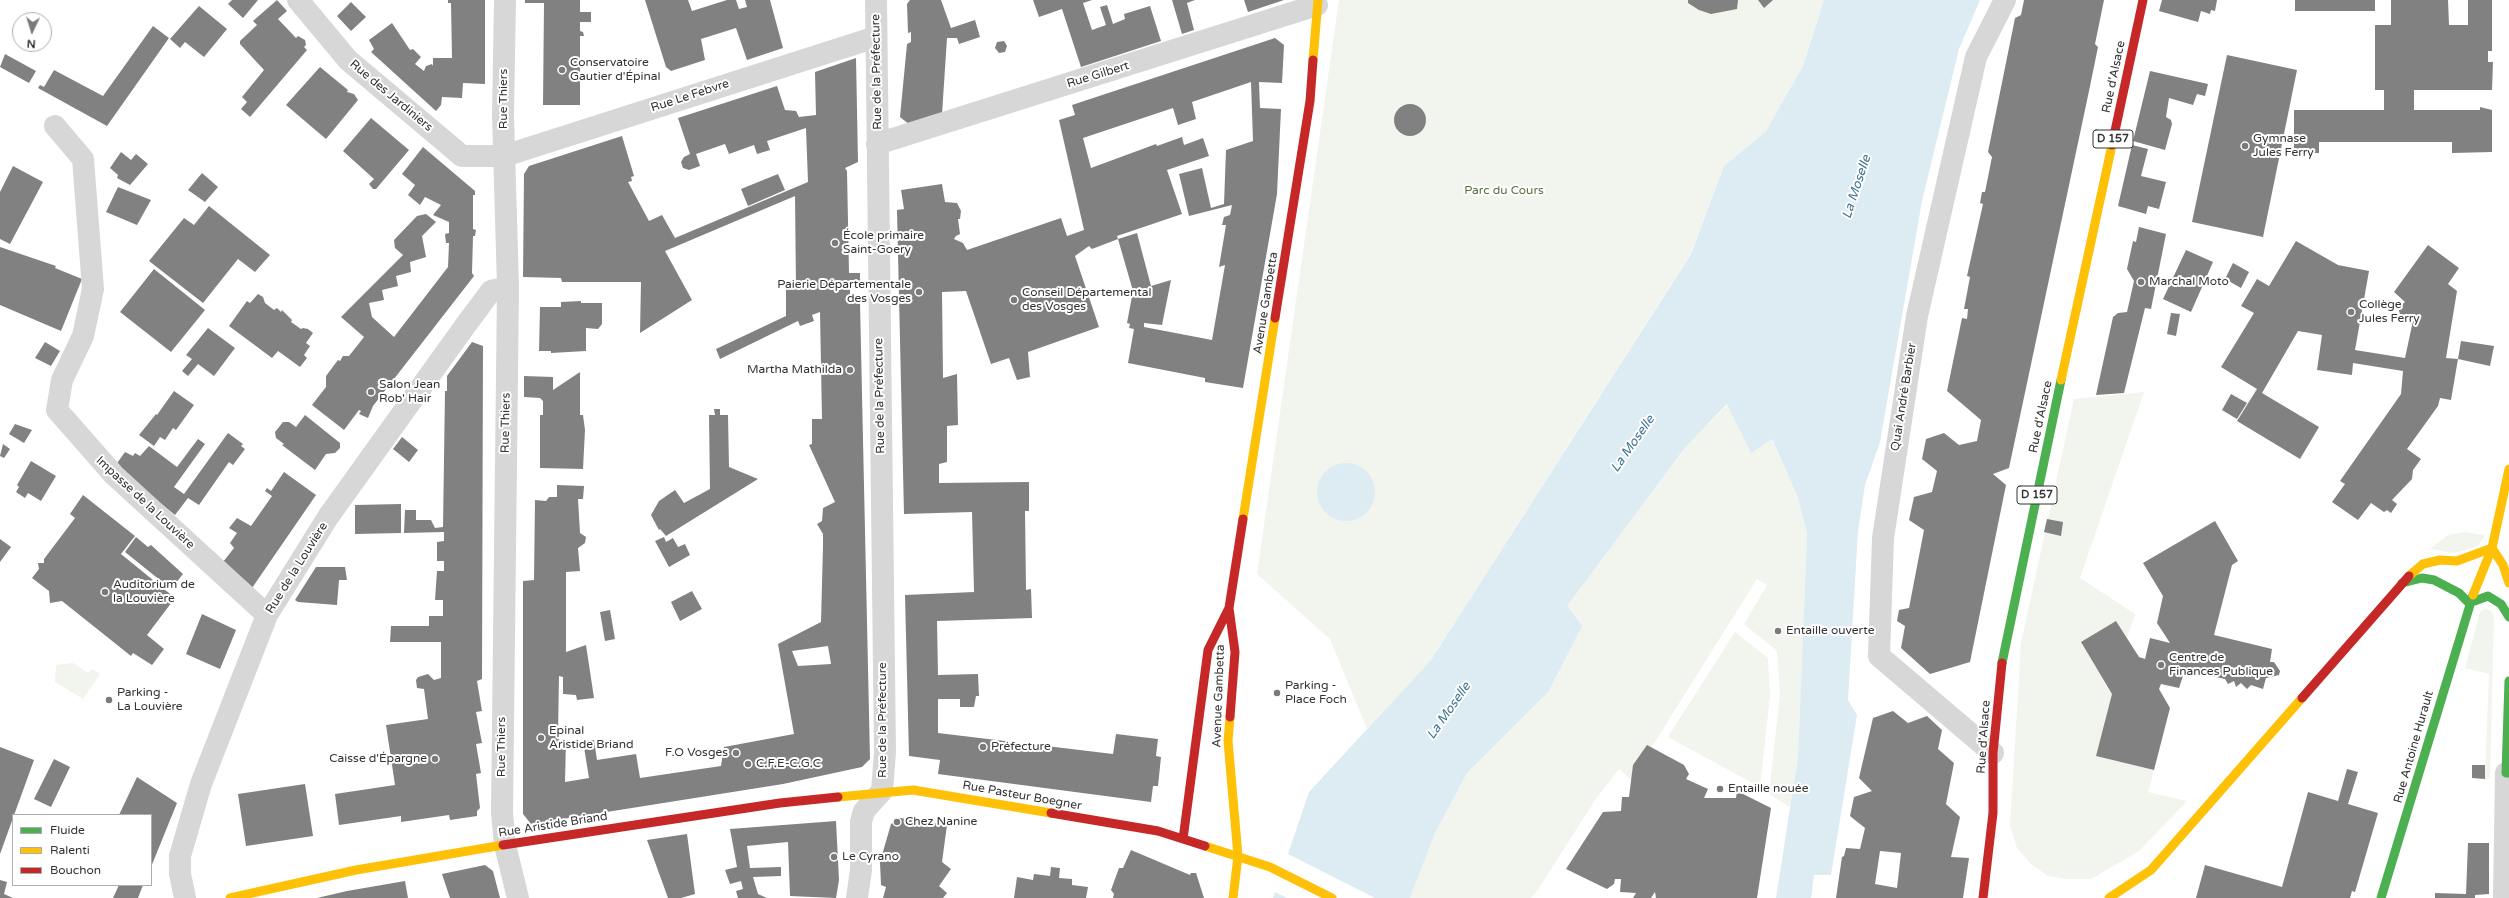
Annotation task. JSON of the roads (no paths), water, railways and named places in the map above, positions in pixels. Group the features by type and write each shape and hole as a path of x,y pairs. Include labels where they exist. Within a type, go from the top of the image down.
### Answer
{"street":[{"name":"Rue des Jardiniers","path":"298,0 348,60 462,156 504,156"},
{"name":"Rue Thiers","path":"505,0 504,156 508,287 502,782 505,845 518,898"},
{"name":"Rue de la Préfecture","path":"876,0 885,752 882,791"},
{"name":"Quai André Barbier","path":"1993,753 1879,656 1883,538 1917,316 1976,57 2005,0"},
{"name":"Rue d'Alsace","path":"1983,898 1993,813 1993,753 2003,649 2143,0"},
{"name":"Rue Gilbert","path":"878,144 1318,3"},
{"name":"Avenue Gambetta","path":"1233,898 1238,856 1228,741 1235,652 1229,608 1310,101 1318,3"},
{"name":"Rue Le Febvre","path":"504,156 876,37"},
{"name":"Impasse de la Louvière","path":"55,126 83,159 93,289 83,336 62,380 57,410 114,476 267,615"},
{"name":"Rue de la Louvière","path":"185,898 180,874 180,856 201,784 267,615 328,517 465,326 491,291 508,287"},
{"name":"Rue Antoine Hurault","path":"2382,898 2469,603 2492,548 2509,468"},
{"path":"2109,898 2151,870 2402,583 2423,564 2440,560 2456,561 2492,548 2503,565 2509,583"},
{"path":"2402,583 2422,578 2434,580 2459,593 2469,603 2488,596 2501,604 2509,617"},
{"name":"Avenue Gambetta","path":"1183,839 1208,650 1229,608"},
{"path":"2504,898 2509,681"},
{"name":"Rue Pasteur Boegner","path":"882,791 920,791 1158,831 1238,856 1280,872 1332,898"},
{"name":"Rue Aristide Briand","path":"230,898 356,870 505,845 766,805 882,791"},
{"path":"857,898 861,870 861,822 864,810 882,791"}],"water":[{"name":"La Moselle","path":"1824,0 1980,0 1959,49 1922,201 1880,442 1865,485 1858,531 1848,700 1857,715 1831,875 1814,875 1811,898 1776,898 1798,757 1807,533 1798,498 1772,439 1751,453 1727,404 1683,450 1567,606 1582,626 1548,692 1467,773 1435,833 1410,898 1273,898 1309,792 1431,660 1691,254 1724,166 1766,131 1803,66"},
{"path":"1346,463 1357,465 1370,476 1373,481 1375,492 1373,503 1362,516 1357,519 1346,521 1335,519 1322,508 1319,503 1317,492 1319,481 1330,468 1335,465"}],"place":[{"name":"Conservatoire Gautier d'Épinal","path":"562,70"},
{"name":"Gymnase Jules Ferry","path":"2245,146"},
{"name":"École primaire Saint-Goery","path":"835,243"},
{"name":"Marchal Moto","path":"2141,282"},
{"name":"Paierie Départementale des Vosges","path":"919,292"},
{"name":"Conseil Départemental des Vosges","path":"1014,300"},
{"name":"Collège Jules Ferry","path":"2351,312"},
{"name":"Martha Mathilda","path":"850,370"},
{"name":"Salon Jean Rob' Hair","path":"371,392"},
{"name":"Auditorium de la Louvière","path":"105,592"},
{"name":"Entaille ouverte","path":"1778,631"},
{"name":"Centre de Finances Publique","path":"2161,665"},
{"name":"Parking - Place Foch","path":"1277,693"},
{"name":"Parking - La Louvière","path":"109,700"},
{"name":"Epinal Aristide Briand","path":"541,738"},
{"name":"Préfecture","path":"983,747"},
{"name":"F.O Vosges","path":"736,753"},
{"name":"Caisse d'Épargne","path":"435,759"},
{"name":"C.F.E-C.G.C","path":"748,764"},
{"name":"Entaille nouée","path":"1720,789"},
{"name":"Chez Nanine","path":"897,822"},
{"name":"Le Cyrano","path":"834,857"}],"park label":[{"name":"Parc du Cours","path":"1504,191"}]}
